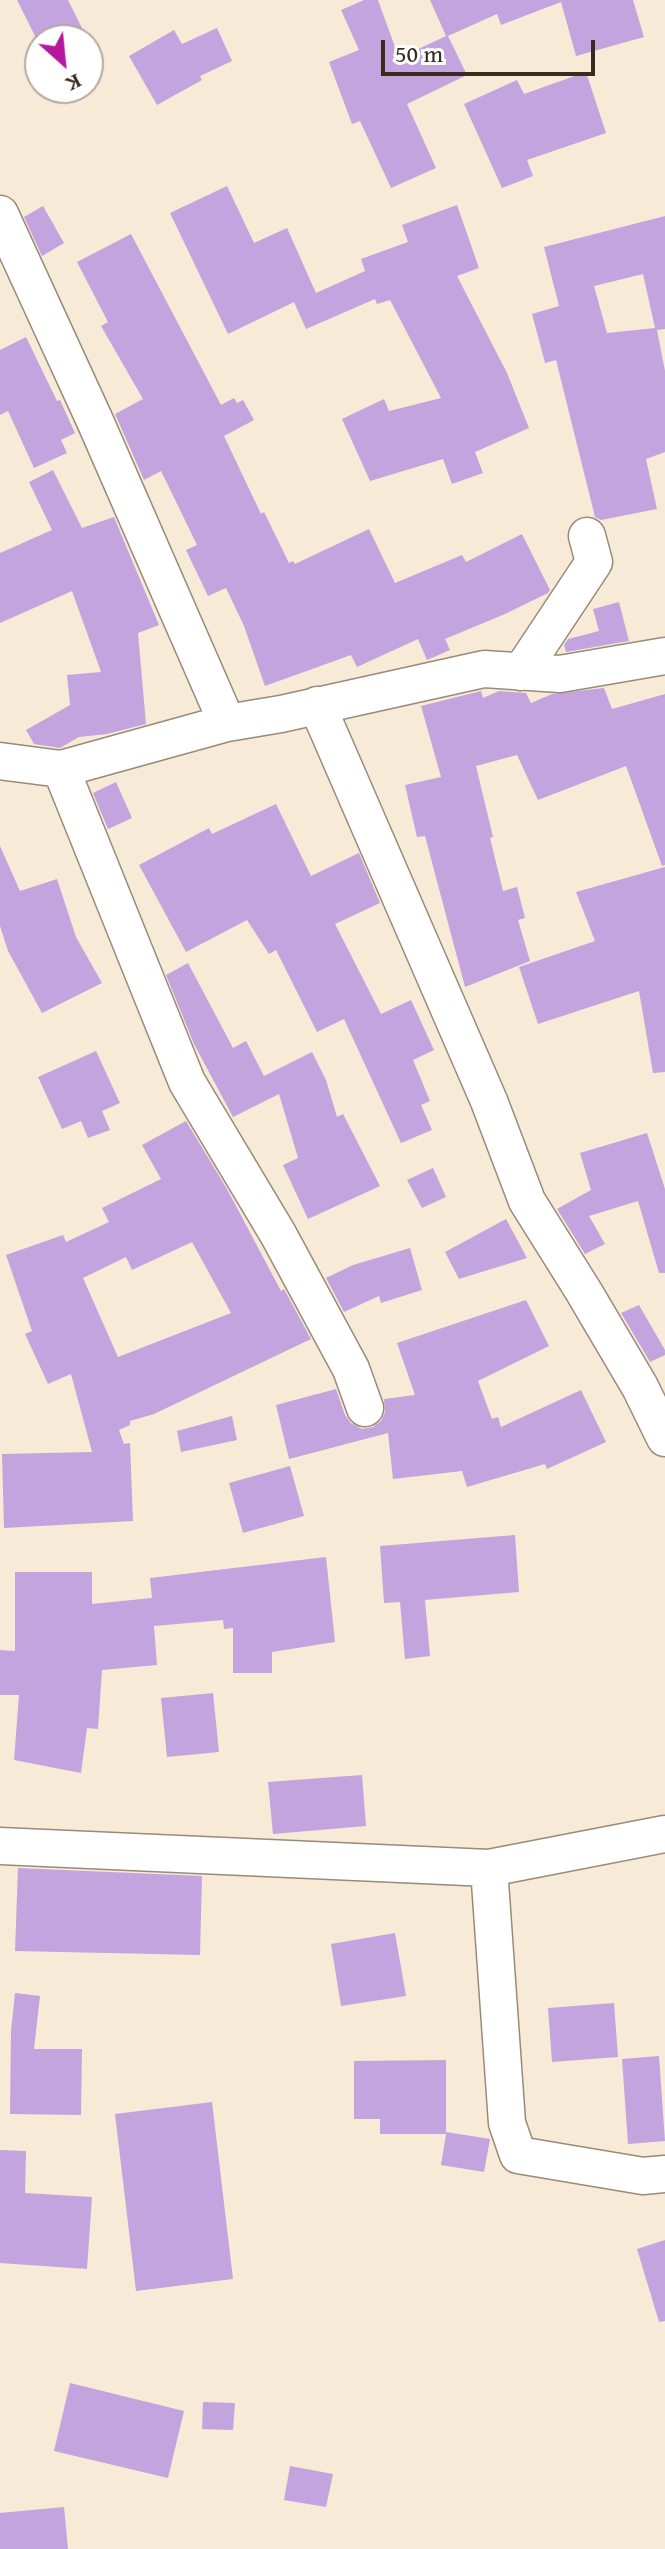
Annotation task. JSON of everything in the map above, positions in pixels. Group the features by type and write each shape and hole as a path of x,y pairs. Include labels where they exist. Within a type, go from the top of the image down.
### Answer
{"street":[{"path":"0,214 95,421 227,723"},
{"path":"521,672 594,562 587,536"},
{"path":"0,761 61,769 227,723 484,669 560,674 665,656"},
{"path":"317,705 489,1101 527,1201 624,1360 665,1438"},
{"path":"61,769 187,1082 278,1234 351,1369 365,1408"},
{"path":"0,1846 489,1868 665,1834"},
{"path":"489,1868 507,2123 518,2155 643,2176 665,2174"}],"building":[{"path":"17,0 68,0 80,24 29,24"},
{"path":"364,0 378,0 399,58 446,36 430,0 633,0 644,37 576,56 561,2 501,25 497,14 448,36 467,75 407,104 436,168 391,188 360,121 352,124 329,62 359,50 341,10"},
{"path":"217,28 232,61 200,76 202,80 157,105 129,56 174,30 182,44"},
{"path":"586,72 606,133 527,160 533,176 502,188 464,104 517,80 524,94"},
{"path":"227,186 254,243 287,228 316,293 365,271 361,259 408,242 402,225 457,205 479,268 457,276 507,373 529,428 475,452 483,473 452,484 443,459 370,481 342,419 384,399 389,411 441,398 390,300 377,304 375,299 306,329 294,302 228,334 170,213"},
{"path":"43,206 64,243 42,256 24,217"},
{"path":"665,216 665,329 657,330 665,371 665,452 646,459 657,509 601,520 595,517 556,360 545,363 532,314 559,306 544,247","holes":["643,274 655,328 607,333 594,286"]},
{"path":"131,234 221,405 234,398 237,403 243,400 254,420 224,436 261,514 264,512 289,563 293,561 295,564 369,529 395,583 462,555 466,562 522,534 550,590 548,593 445,639 450,650 427,660 418,639 357,667 351,655 265,686 244,626 226,588 208,596 186,550 197,545 161,471 144,480 115,414 143,399 101,326 108,322 77,262"},
{"path":"26,337 75,433 61,440 67,453 34,468 8,411 0,415 0,350"},
{"path":"53,470 82,528 114,517 159,625 138,633 146,724 79,737 60,748 34,744 26,730 70,705 67,675 101,672 72,591 0,623 0,553 52,530 29,482"},
{"path":"619,602 629,641 566,652 564,645 568,639 599,631 593,609"},
{"path":"604,688 612,709 665,694 665,865 662,866 626,766 538,800 517,755 476,766 503,891 517,887 525,918 518,920 530,961 465,987 425,836 417,837 405,785 441,777 421,706 481,691 483,698 499,691 526,693 531,703 552,694"},
{"path":"116,782 132,818 108,829 93,793"},
{"path":"276,804 311,876 359,853 380,903 335,924 381,1014 411,1000 434,1050 413,1060 430,1101 421,1105 432,1130 401,1143 344,1019 317,1032 276,950 269,954 247,920 186,952 139,865 209,828 212,834"},
{"path":"0,846 20,891 57,879 76,937 102,983 42,1013 8,951 0,926"},
{"path":"665,867 665,1072 653,1073 639,991 538,1024 519,967 595,941 576,892"},
{"path":"188,963 233,1048 246,1041 264,1076 312,1052 326,1080 337,1117 343,1114 380,1186 308,1219 283,1165 298,1158 279,1094 233,1117 194,1044 166,975"},
{"path":"96,1051 120,1103 102,1111 110,1130 88,1138 81,1121 62,1129 38,1077"},
{"path":"186,1121 311,1339 154,1414 130,1421 130,1425 119,1430 124,1444 130,1443 133,1521 4,1528 2,1454 92,1452 71,1374 48,1384 25,1334 32,1331 6,1255 63,1235 66,1242 109,1222 102,1208 161,1179 142,1145","holes":["192,1242 231,1313 118,1357 83,1278 126,1257 132,1270"]},
{"path":"647,1133 665,1189 665,1273 659,1273 638,1201 589,1216 605,1244 585,1254 557,1209 591,1190 580,1153"},
{"path":"433,1168 446,1197 422,1208 407,1180"},
{"path":"506,1219 527,1258 459,1279 445,1252"},
{"path":"410,1248 422,1290 381,1303 379,1296 344,1312 326,1278 353,1265"},
{"path":"526,1300 549,1346 478,1381 492,1419 498,1417 501,1427 581,1390 606,1442 547,1469 545,1464 467,1487 462,1471 393,1479 388,1433 289,1459 276,1405 336,1389 351,1423 362,1429 373,1427 381,1421 385,1412 384,1399 415,1395 397,1343"},
{"path":"639,1305 665,1350 665,1355 650,1362 621,1313"},
{"path":"232,1416 237,1440 181,1452 177,1431"},
{"path":"290,1466 304,1516 243,1533 229,1483"},
{"path":"515,1535 519,1592 425,1600 430,1656 405,1659 400,1602 384,1603 380,1546"},
{"path":"326,1557 335,1642 272,1652 272,1673 233,1673 233,1628 224,1629 223,1620 154,1626 157,1665 102,1670 98,1729 87,1728 81,1773 14,1760 19,1695 0,1695 0,1650 15,1651 15,1572 92,1572 92,1604 152,1598 150,1578"},
{"path":"213,1693 219,1752 167,1757 161,1698"},
{"path":"362,1775 366,1826 273,1834 268,1782"},
{"path":"18,1868 202,1876 200,1955 15,1951"},
{"path":"395,1933 406,1996 341,2006 331,1944"},
{"path":"15,1993 40,1996 34,2049 82,2049 81,2115 10,2114 11,2031"},
{"path":"614,2003 618,2057 552,2062 548,2008"},
{"path":"659,2056 665,2141 628,2144 622,2059"},
{"path":"446,2060 446,2132 490,2139 484,2172 441,2165 446,2134 380,2134 380,2119 354,2119 354,2061"},
{"path":"212,2102 233,2279 136,2291 115,2114"},
{"path":"0,2150 26,2151 25,2193 92,2197 87,2269 0,2263"},
{"path":"665,2240 665,2321 659,2322 637,2249"},
{"path":"70,2383 184,2411 168,2478 54,2451"},
{"path":"203,2402 235,2403 233,2430 202,2429"},
{"path":"290,2466 333,2474 326,2507 284,2500"},
{"path":"64,2507 68,2549 0,2549 0,2513"}]}
